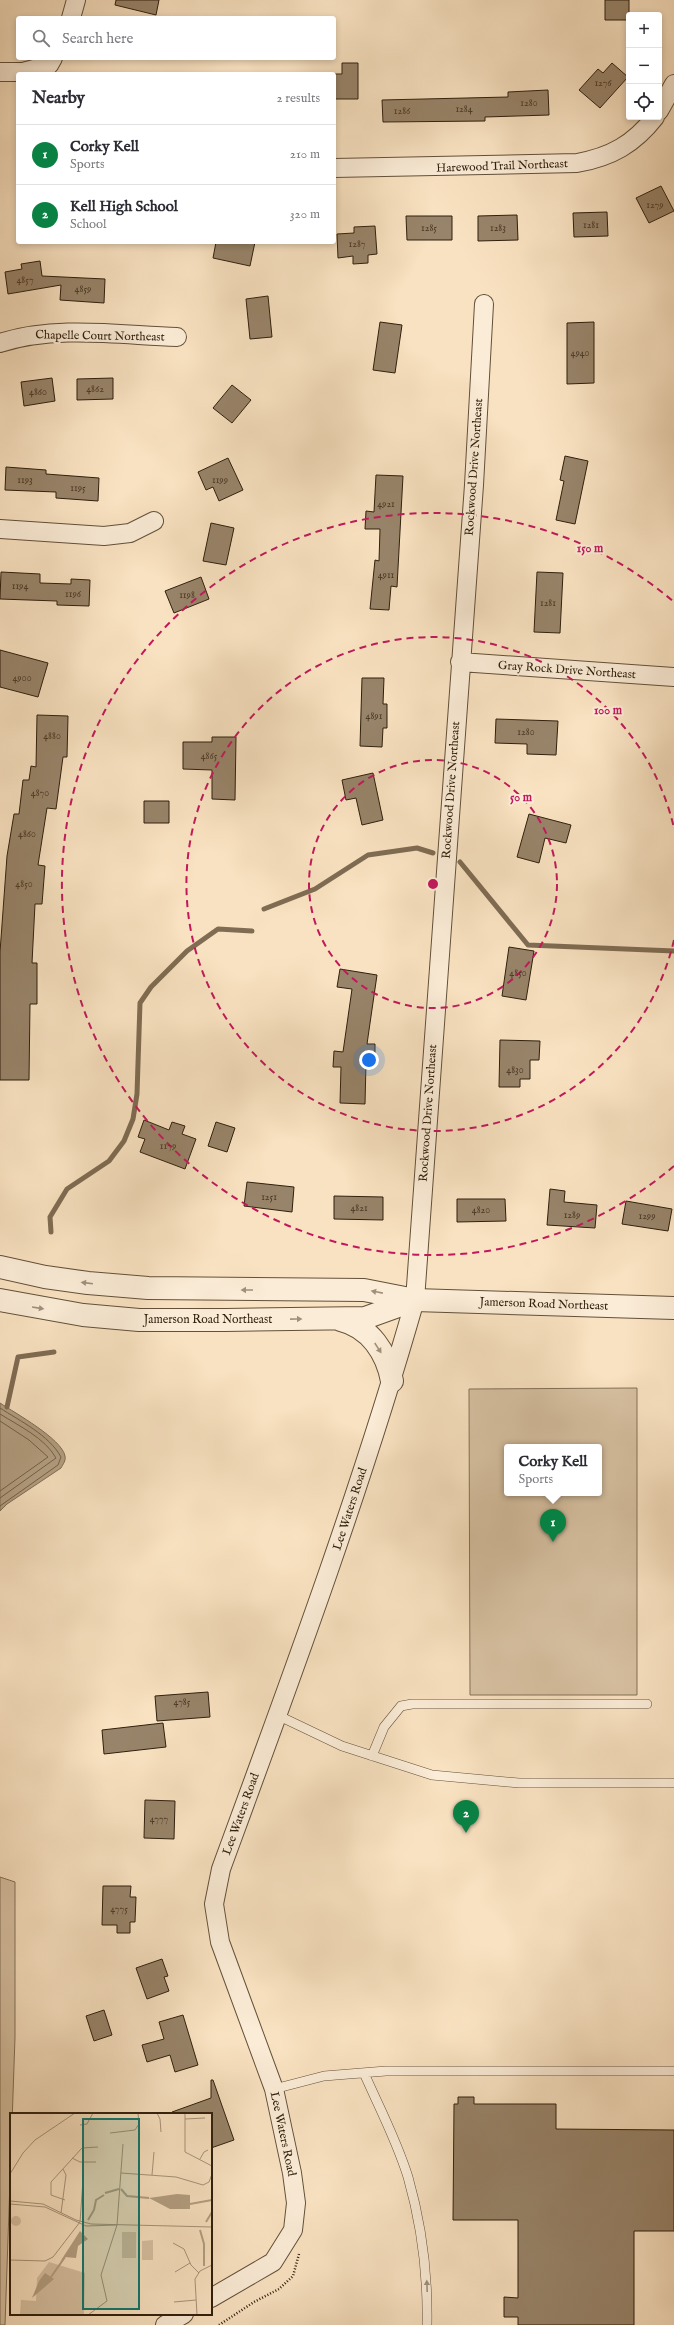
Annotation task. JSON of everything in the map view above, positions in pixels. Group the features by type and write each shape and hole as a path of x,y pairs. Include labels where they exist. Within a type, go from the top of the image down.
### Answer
{"street":[{"path":"72,16 76,0"},
{"path":"23,72 49,65 52,60"},
{"path":"0,72 16,72"},
{"path":"662,106 674,84"},
{"name":"Harewood Trail Northeast","path":"336,168 577,163 600,159 617,151 633,140 652,120"},
{"name":"Rockwood Drive Northeast","path":"415,1300 474,485 484,304"},
{"name":"Chapelle Court Northeast","path":"0,343 23,336 50,333 178,337"},
{"path":"0,529 104,536 130,533 154,521"},
{"name":"Gray Rock Drive Northeast","path":"460,662 674,677"},
{"name":"Jamerson Road Northeast","path":"0,1267 44,1277 126,1286 238,1290 364,1290 415,1300 674,1308"},
{"name":"Jamerson Road Northeast","path":"0,1300 83,1316 139,1320 365,1318 415,1300"},
{"name":"Lee Waters Road","path":"212,2297 273,2262 293,2230 296,2204 292,2173 274,2089 220,1942 214,1904 221,1870 344,1530 392,1381 415,1300"},
{"path":"336,1318 358,1327 376,1343 387,1363 392,1381"},
{"path":"165,2325 182,2315"}],"lane":[{"path":"372,1756 384,1727 401,1706 412,1704 647,1704"},
{"path":"277,1715 342,1746 432,1775 504,1782 674,1783"},
{"path":"274,2089 324,2076 364,2072 538,2070 674,2071"},
{"path":"364,2072 407,2176 418,2219 425,2257 427,2325"}],"shaded area":[{"path":"637,1388 637,1695 470,1695 469,1389"},
{"path":"0,1877 15,1882 15,2037 12,2113 10,2113 10,2181 5,2325 0,2325"}],"water":[{"path":"0,1403 47,1434 62,1449 65,1458 61,1468 7,1504 0,1511"}],"building":[{"path":"116,0 159,0 156,15 115,5"},
{"path":"605,0 629,0 629,12 626,12 626,20 605,20"},
{"path":"342,63 358,63 358,99 336,99 336,74 342,74"},
{"path":"612,63 626,75 626,79 600,108 579,90 598,69 603,73"},
{"path":"548,90 549,115 485,117 485,121 383,122 382,100 508,97 508,92"},
{"path":"661,186 674,211 649,223 636,198"},
{"path":"607,212 608,236 574,237 573,213"},
{"path":"517,215 518,240 478,241 478,216"},
{"path":"406,216 452,216 452,240 407,240"},
{"path":"375,226 377,254 368,255 368,263 353,264 353,256 338,258 337,234 354,233 354,227"},
{"path":"216,244 255,244 250,266 213,258"},
{"path":"40,261 42,276 105,279 104,303 60,300 61,285 8,294 5,272 22,269 21,264"},
{"path":"268,296 272,337 250,339 246,299"},
{"path":"380,322 402,325 395,373 373,370"},
{"path":"594,322 594,383 567,384 567,323"},
{"path":"52,378 55,401 24,406 21,382"},
{"path":"113,378 113,399 77,400 77,379"},
{"path":"232,385 251,400 232,423 213,408"},
{"path":"565,456 588,461 575,524 556,520 564,481 560,480"},
{"path":"228,458 243,490 219,501 213,487 206,490 198,472"},
{"path":"6,467 46,470 46,474 99,478 98,501 56,498 56,492 5,490"},
{"path":"376,475 403,476 397,587 391,586 389,610 370,609 375,560 379,561 380,529 365,529 366,511 374,512"},
{"path":"211,523 234,528 226,565 203,561"},
{"path":"1,572 40,574 40,583 71,584 71,579 90,580 89,606 57,605 57,601 0,599"},
{"path":"537,572 563,573 560,633 534,632"},
{"path":"201,577 209,599 174,613 165,591"},
{"path":"0,650 48,663 38,697 0,687"},
{"path":"362,678 384,678 383,704 387,704 387,728 383,728 382,747 360,746"},
{"path":"37,715 68,716 67,757 63,757 56,809 47,808 38,865 45,866 42,904 35,904 32,963 37,963 37,1004 30,1004 29,1080 0,1080 0,952 7,856 14,814 19,814 23,780 29,780 31,766 36,767"},
{"path":"496,719 558,721 556,755 527,754 527,744 495,743"},
{"path":"212,737 236,737 235,800 212,799 212,770 183,769 183,742 212,742"},
{"path":"373,773 383,820 362,825 356,798 346,800 342,780"},
{"path":"144,801 169,801 169,823 144,823"},
{"path":"529,814 571,825 566,843 545,838 539,863 517,857"},
{"path":"509,947 534,951 526,1000 502,996"},
{"path":"340,969 377,975 367,1044 375,1044 375,1063 366,1063 365,1104 340,1103 341,1067 333,1067 334,1051 343,1052 352,989 337,987"},
{"path":"500,1040 540,1041 539,1060 530,1060 530,1079 520,1079 520,1087 499,1087"},
{"path":"144,1120 169,1130 172,1122 185,1126 182,1134 196,1139 185,1169 140,1152 145,1139 138,1137"},
{"path":"216,1122 235,1128 227,1152 208,1146"},
{"path":"247,1182 294,1187 292,1212 244,1206"},
{"path":"550,1189 565,1191 564,1202 597,1205 595,1228 547,1225"},
{"path":"334,1196 383,1197 383,1220 334,1219"},
{"path":"457,1199 505,1199 506,1221 457,1222"},
{"path":"626,1201 672,1209 668,1231 622,1224"},
{"path":"208,1692 210,1717 157,1721 155,1696"},
{"path":"163,1723 166,1747 104,1754 102,1730"},
{"path":"145,1800 175,1801 174,1839 144,1838"},
{"path":"103,1886 131,1886 130,1897 136,1897 135,1922 130,1922 130,1933 117,1933 117,1925 102,1925"},
{"path":"162,1959 168,1976 164,1977 169,1991 147,1999 136,1968"},
{"path":"104,2010 112,2035 94,2041 86,2016"},
{"path":"183,2015 198,2065 175,2072 170,2055 147,2062 142,2045 164,2039 159,2022"},
{"path":"211,2080 213,2080 234,2140 212,2148 212,2113 172,2113 211,2098"},
{"path":"458,2097 474,2097 474,2104 556,2104 556,2129 674,2130 674,2231 634,2231 634,2325 518,2325 518,2317 504,2317 504,2297 518,2298 518,2220 453,2220 454,2104 458,2104"}],"waterway":[{"path":"264,909 315,889 368,855 417,848 433,853"},
{"path":"460,862 528,945 674,951"},
{"path":"51,1232 50,1217 67,1189 109,1161 124,1141 133,1119 137,1094 140,1003 151,987 187,951 218,929 252,931"},
{"path":"7,1407 18,1357 54,1352"}],"place":[{"name":"Corky Kell","path":"553,1542"},
{"name":"Kell High School","path":"466,1833"}]}
